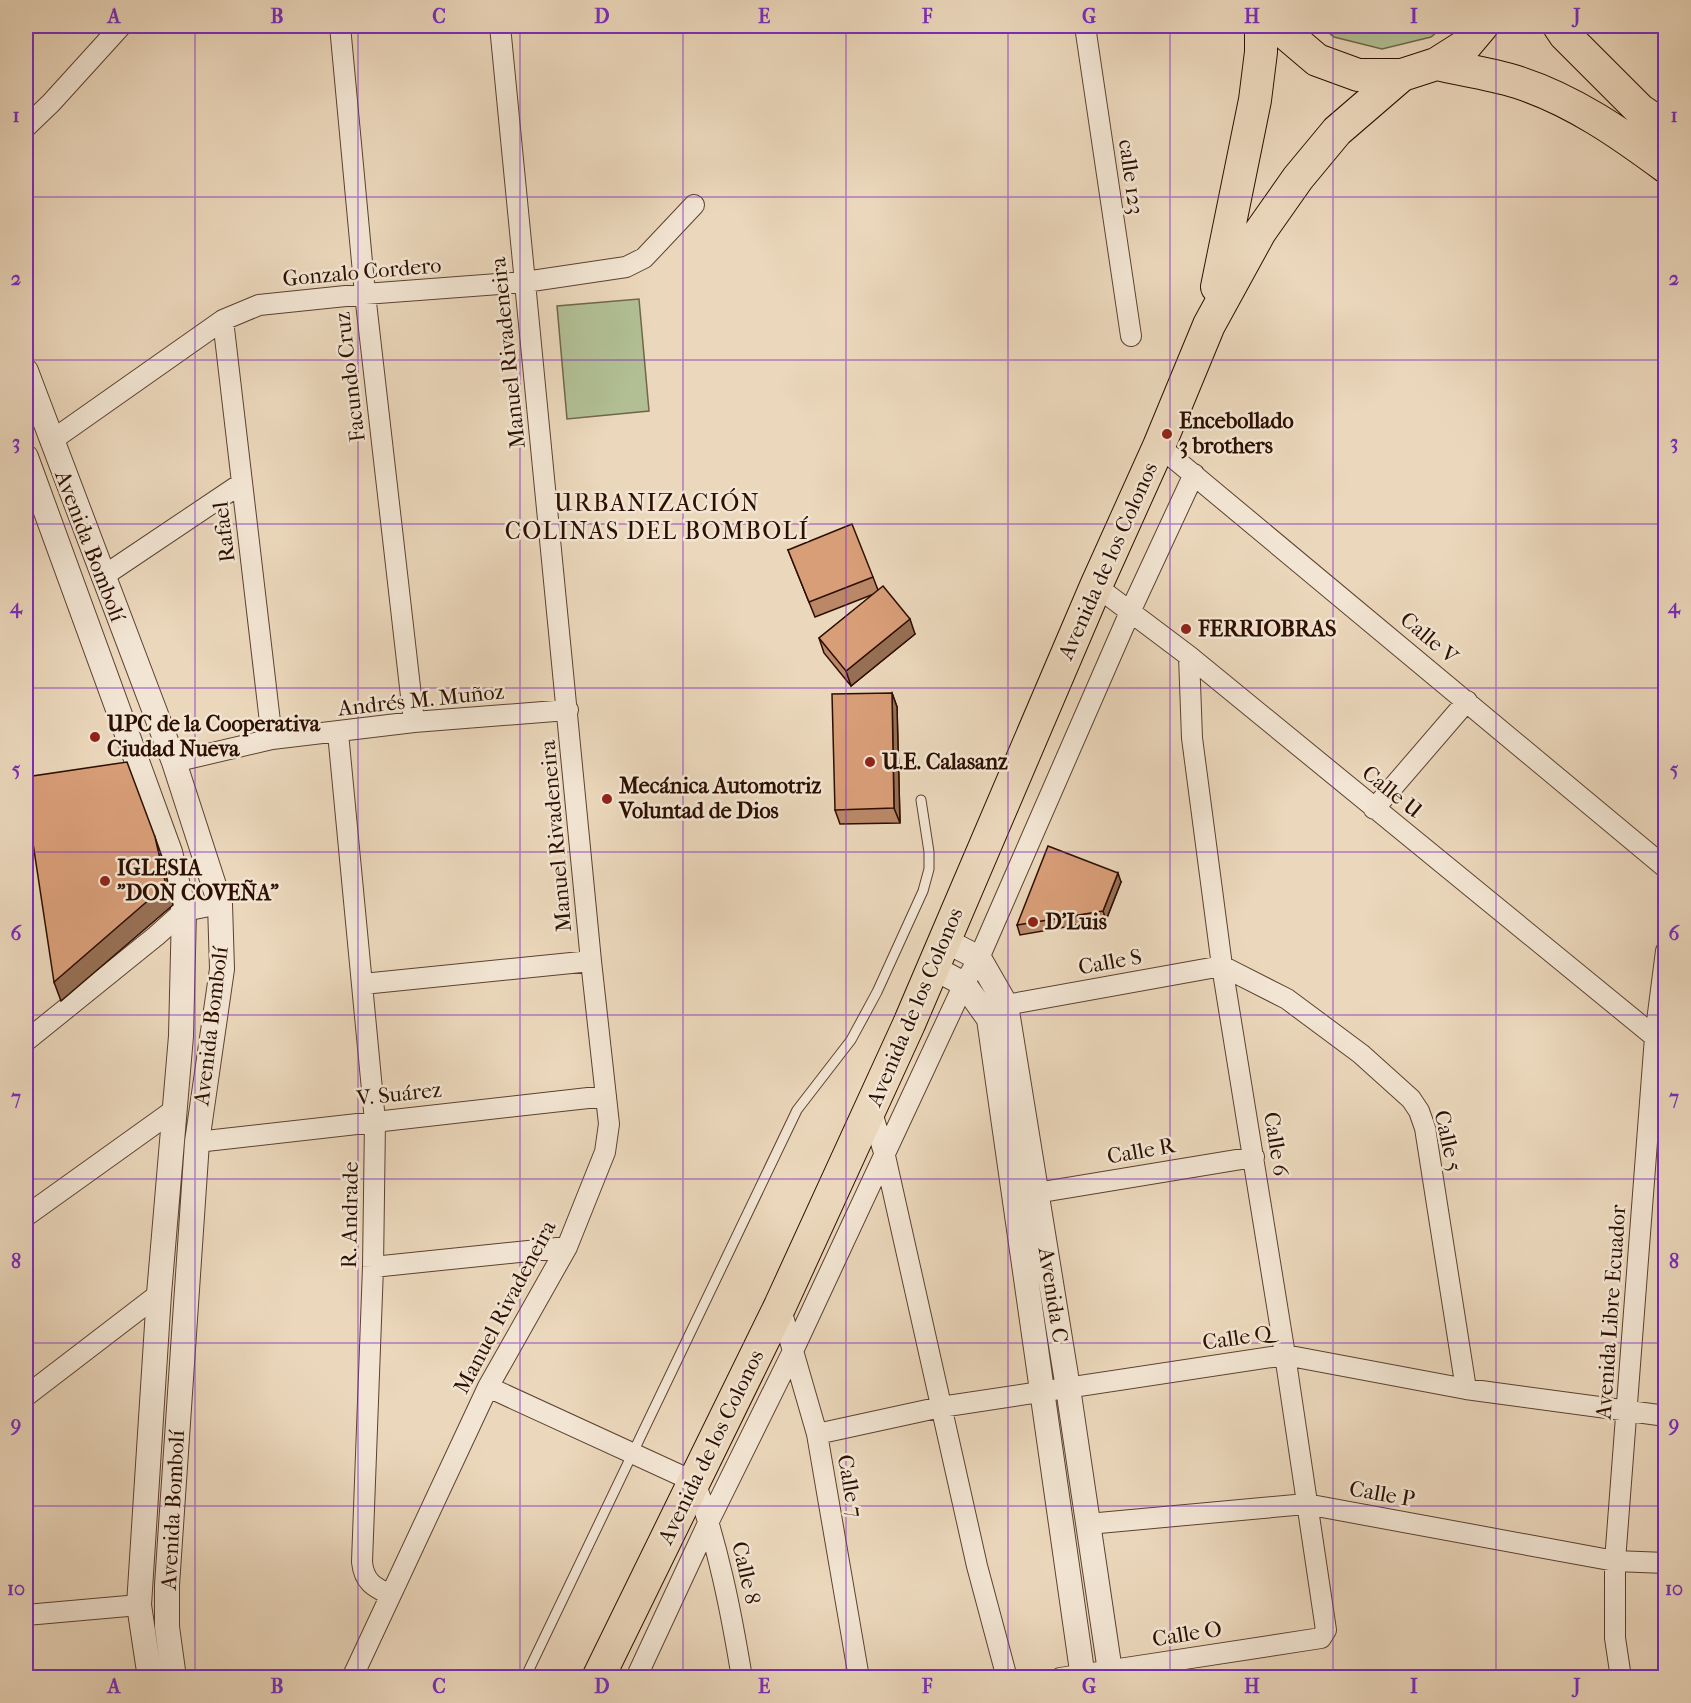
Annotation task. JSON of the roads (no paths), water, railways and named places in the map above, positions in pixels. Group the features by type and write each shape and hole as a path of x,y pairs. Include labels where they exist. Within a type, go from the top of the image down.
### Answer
{"highway":[{"name":"Avenida de los Colonos","path":"1209,325 1227,247 1255,100 1261,51 1261,26"},
{"path":"1280,26 1317,60 1359,75 1402,75 1436,64 1466,45 1482,26"},
{"path":"1559,26 1640,110 1665,128"},
{"path":"1436,64 1517,82 1556,97 1616,130 1665,167"},
{"name":"Avenida de los Colonos","path":"598,1677 780,1306 871,1109 1096,586 1160,446 1209,325 1260,232 1298,178 1337,131 1402,75"}],"street":[{"path":"26,128 121,26"},
{"name":"Facundo Cruz","path":"340,26 365,294 414,722"},
{"name":"Manuel Rivadeneira","path":"390,1595 488,1387 567,1247 605,1152 609,1124 591,961 500,26"},
{"name":"calle 123","path":"1084,26 1131,336"},
{"name":"Gonzalo Cordero","path":"51,441 223,320 242,311 259,306 365,294 525,282 626,267 644,258 694,205"},
{"name":"Rafael","path":"223,320 273,739"},
{"name":"Avenida Bombolí","path":"26,371 102,577 174,762 220,904 222,969 196,1142 167,1585 167,1627 174,1677"},
{"name":"Calle V","path":"1160,446 1467,700 1665,868"},
{"name":"Avenida Bombolí","path":"26,457 129,771 170,852 184,911 182,1036 159,1294 139,1605 150,1677"},
{"path":"636,1677 709,1521 792,1353 964,984 979,958 1130,612 1194,474"},
{"path":"102,577 242,483"},
{"name":"Calle U","path":"1096,586 1189,656 1655,1037"},
{"name":"Calle 6","path":"1189,656 1192,738 1222,966 1254,1157 1326,1625 1321,1638"},
{"path":"1374,809 1467,700"},
{"name":"Andrés M. Muñoz","path":"174,762 273,739 338,733 414,722 568,710"},
{"name":"R. Andrade","path":"338,733 375,1121 373,1267 362,1570 368,1582 390,1595"},
{"path":"26,1041 184,911 220,904"},
{"name":"Avenida Libre Ecuador","path":"1621,1677 1615,1638 1616,1561 1628,1413 1657,1123 1655,1037 1665,951"},
{"path":"938,953 979,958"},
{"name":"Avenida C","path":"938,953 989,1019 1042,1392 1075,1676"},
{"name":"Avenida C","path":"979,958 1006,1005 1068,1388 1110,1674"},
{"path":"363,984 591,961"},
{"name":"Calle S","path":"1006,1005 1222,966"},
{"name":"Calle 5","path":"1222,966 1270,988 1303,1010 1361,1054 1411,1099 1419,1111 1425,1128 1466,1389"},
{"name":"V. Suárez","path":"196,1142 606,1096"},
{"path":"871,1109 885,1156 977,1566 1007,1677"},
{"path":"26,1216 174,1110"},
{"name":"Calle R","path":"1036,1193 1254,1157"},
{"path":"373,1267 567,1247"},
{"path":"26,1396 159,1294"},
{"name":"Calle 7","path":"780,1306 816,1434 859,1677"},
{"name":"Calle Q","path":"816,1434 941,1407 1285,1355 1466,1389 1628,1413 1665,1416"},
{"path":"488,1387 695,1482"},
{"name":"Calle 8","path":"695,1482 709,1521 730,1605 742,1677"},
{"name":"Calle P","path":"1088,1524 1306,1504 1616,1561 1665,1563"},
{"path":"351,1677 390,1595"},
{"path":"26,1615 139,1605"},
{"name":"Calle O","path":"1075,1676 1110,1674 1321,1638"}],"lane":[{"path":"525,1677 797,1110 851,1040 877,992 918,901 929,869 929,852 921,800"}],"place":[{"name":"Encebollado 3 brothers","path":"1167,434"},
{"name":"FERRIOBRAS","path":"1186,629"},
{"name":"UPC de la Cooperativa Ciudad Nueva","path":"95,737"},
{"name":"U.E. Calasanz","path":"870,762"},
{"name":"Mecánica Automotriz Voluntad de Dios","path":"607,799"},
{"name":"IGLESIA \"DON COVEÑA\"","path":"105,881"},
{"name":"D'Luis","path":"1033,922"}],"district":[{"name":"URBANIZACIÓN COLINAS DEL BOMBOLÍ","path":"657,517"}]}
